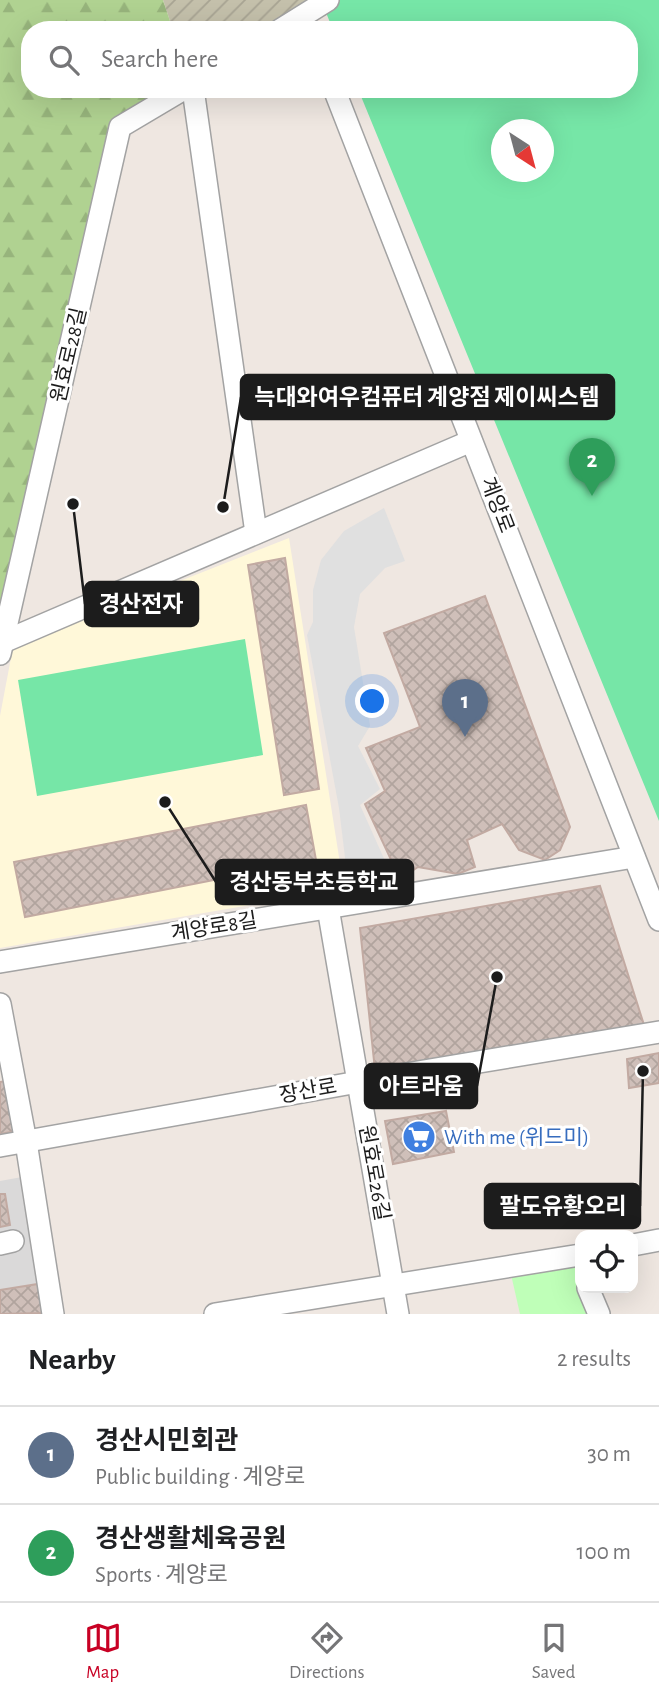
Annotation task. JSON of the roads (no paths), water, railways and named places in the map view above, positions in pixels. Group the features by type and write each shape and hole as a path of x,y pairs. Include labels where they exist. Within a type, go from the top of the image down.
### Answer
{"street":[{"path":"309,21 328,0"},
{"name":"원효로28길","path":"1,648 120,127 169,98"},
{"path":"194,98 256,533"},
{"name":"계양로","path":"338,98 659,920"},
{"path":"1,648 471,440"},
{"name":"계양로8길","path":"0,962 634,857"},
{"name":"원효로26길","path":"328,908 398,1314"},
{"path":"0,1004 26,1142 53,1314"},
{"name":"장산로","path":"0,1146 659,1032"},
{"path":"638,1244 659,1240"},
{"path":"215,1314 393,1284 575,1261"},
{"path":"590,1293 599,1314"}],"place":[{"name":"경산생활체육공원","path":"592,496"},
{"name":"경산전자","path":"73,504"},
{"name":"늑대와여우컴퓨터 계양점 제이씨스템","path":"223,507"},
{"name":"경산시민회관","path":"465,737"},
{"name":"경산동부초등학교","path":"165,802"},
{"name":"아트라움","path":"497,977"},
{"name":"팔도유황오리","path":"643,1071"},
{"name":"With me (위드미)","path":"419,1137"}]}
